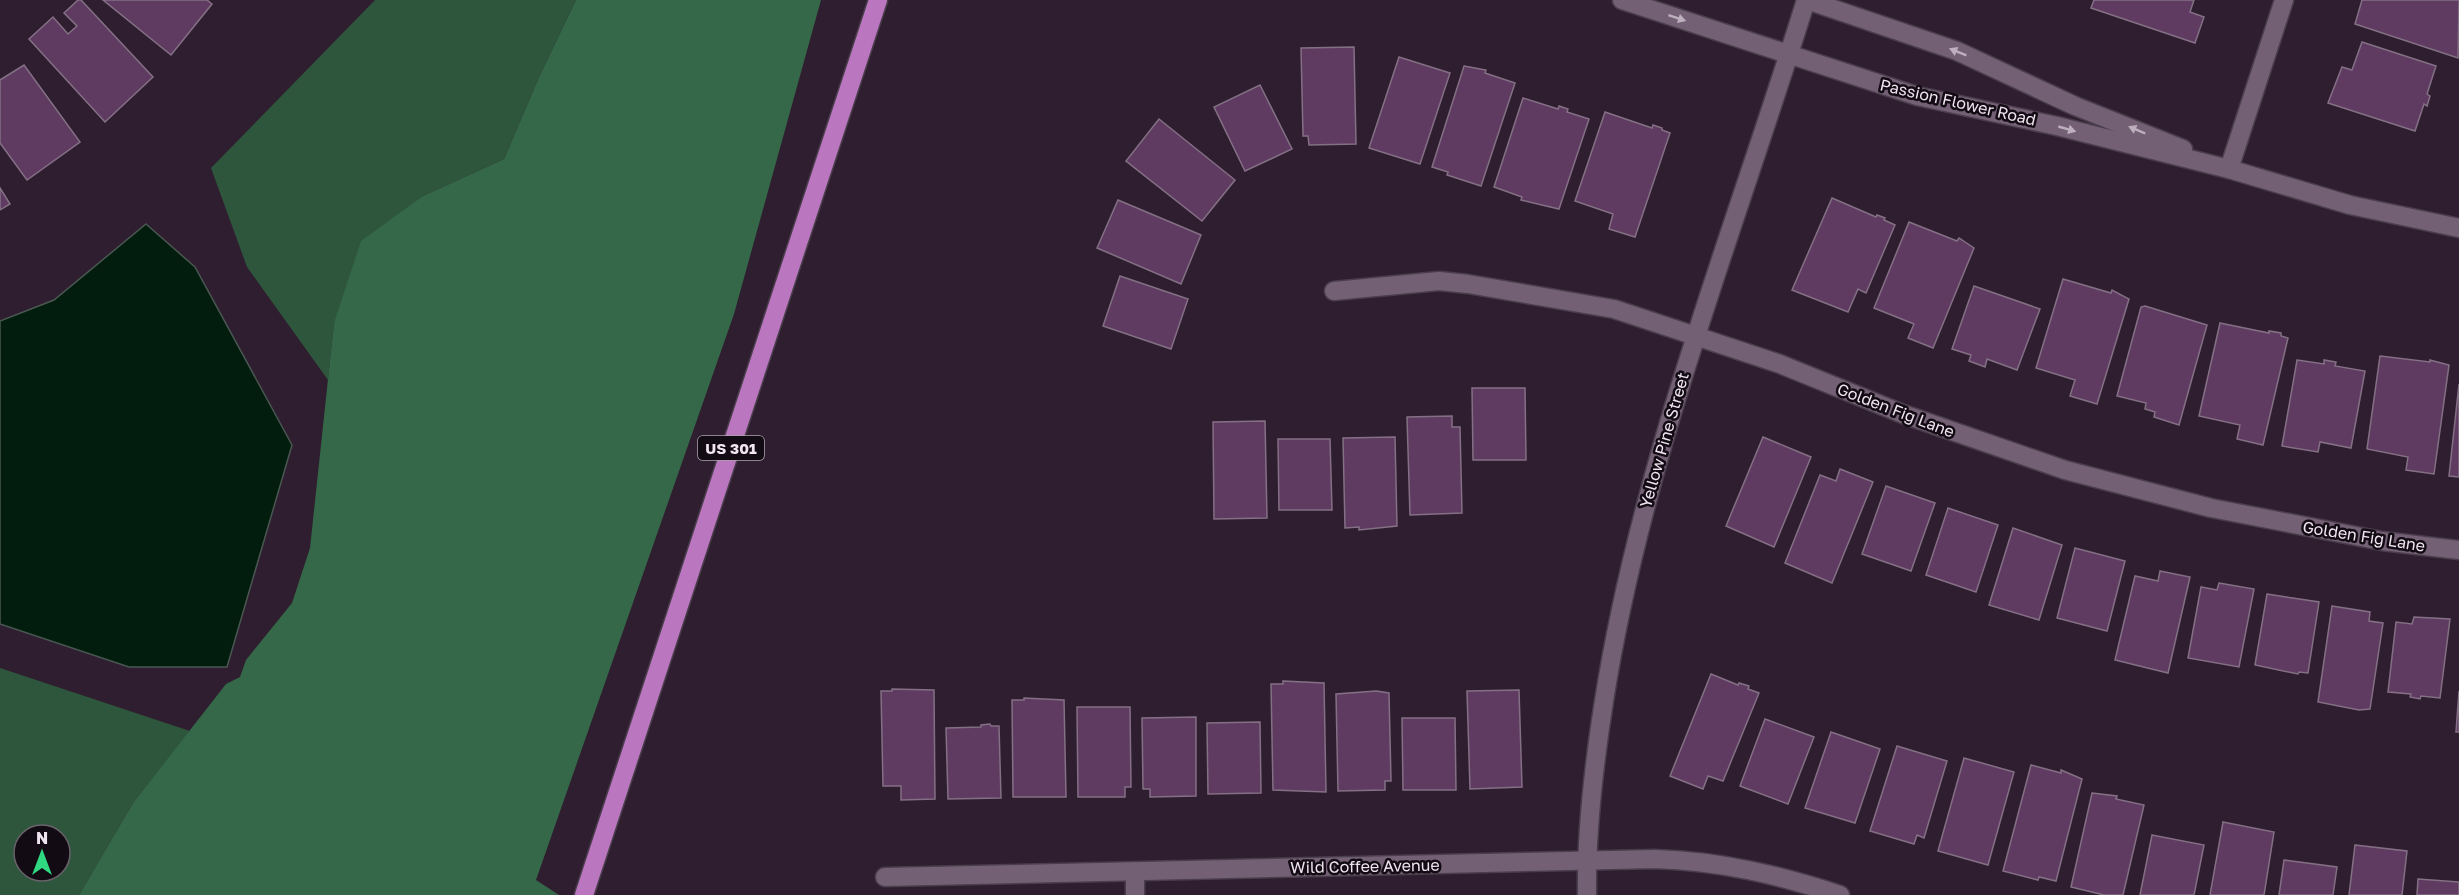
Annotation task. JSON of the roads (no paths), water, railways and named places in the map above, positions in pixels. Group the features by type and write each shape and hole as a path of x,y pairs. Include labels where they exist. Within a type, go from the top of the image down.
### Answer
{"main road":[{"name":"US 301","path":"584,895 878,0"}],"street":[{"name":"Passion Flower Road","path":"1622,0 1917,96 2057,126 2229,169 2350,205 2459,228"},
{"name":"Passion Flower Road","path":"1807,0 1957,51 2064,101 2229,169"},
{"name":"Yellow Pine Street","path":"1587,895 1587,861 1598,741 1626,583 1666,426 1807,0"},
{"path":"2229,169 2284,0"},
{"name":"Golden Fig Lane","path":"1334,291 1408,283 1468,284 1614,309 1780,364 1944,429 2109,482 2211,508 2298,525 2382,541 2459,550"},
{"name":"Wild Coffee Avenue","path":"885,877 1655,859 1724,864 1761,871 1840,895"},
{"path":"1135,872 1136,895"}]}
